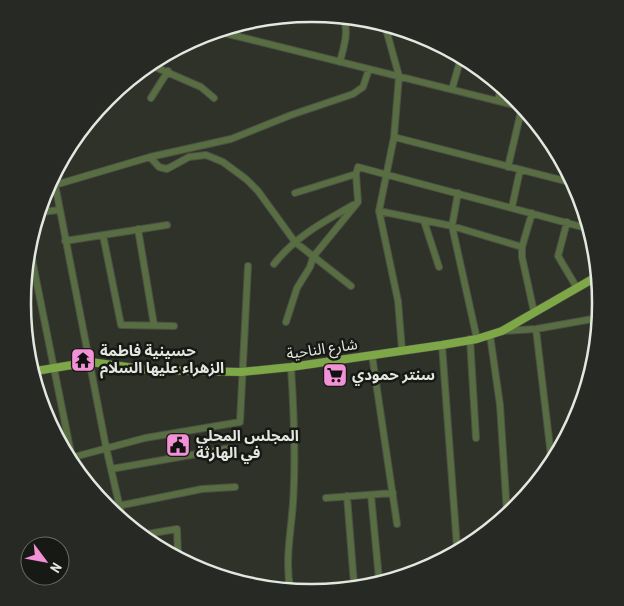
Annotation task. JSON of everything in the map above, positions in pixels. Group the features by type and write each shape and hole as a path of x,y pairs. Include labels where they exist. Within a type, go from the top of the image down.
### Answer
{"main road":[{"name":"شارع الناحية","path":"40,370 90,362 150,370 241,372 291,367 442,345 502,331 591,280"}],"street":[{"path":"340,62 345,38 345,25"},
{"path":"387,33 399,76 394,137 379,211 398,301 402,350"},
{"path":"230,35 509,104"},
{"path":"452,90 459,64"},
{"path":"159,68 200,87 214,98"},
{"path":"59,181 150,157 231,139 291,115 353,94 364,87 369,69"},
{"path":"151,98 168,72"},
{"path":"498,101 500,94"},
{"path":"508,167 520,115"},
{"path":"394,137 565,182"},
{"path":"150,157 159,167 167,169 189,157 206,155 223,162 246,179 258,191 295,242 351,286"},
{"path":"286,322 297,288 313,257 358,202 356,174 358,167 582,227"},
{"path":"512,208 520,170"},
{"path":"294,193 356,174"},
{"path":"56,190 106,448 119,505 202,489 235,487"},
{"path":"458,193 452,226 473,339 476,438"},
{"path":"274,264 309,230 358,202"},
{"path":"47,211 60,210"},
{"path":"379,211 452,226 522,247"},
{"path":"532,213 522,247 522,256 534,312"},
{"path":"424,221 439,267"},
{"path":"567,222 558,256 576,288"},
{"path":"65,241 167,224"},
{"path":"138,229 154,325"},
{"path":"103,235 121,326 174,326"},
{"path":"77,456 145,438 240,422 241,372 248,266"},
{"path":"34,268 69,443"},
{"path":"502,331 536,329 592,319"},
{"path":"536,329 550,450"},
{"path":"490,335 500,405 506,505"},
{"path":"442,345 457,543"},
{"path":"372,355 397,524"},
{"path":"289,582 287,573 293,502 294,406 291,367"},
{"path":"111,469 231,448"},
{"path":"326,498 392,493"},
{"path":"371,494 379,575"},
{"path":"347,496 354,580"},
{"path":"152,533 177,529 178,549"}],"place":[{"name":"حسينية فاطمة الزهراء عليها السلام","path":"83,360"},
{"name":"سنتر حمودي","path":"335,375"},
{"name":"المجلس المحلي في الهارثة","path":"178,445"}]}
